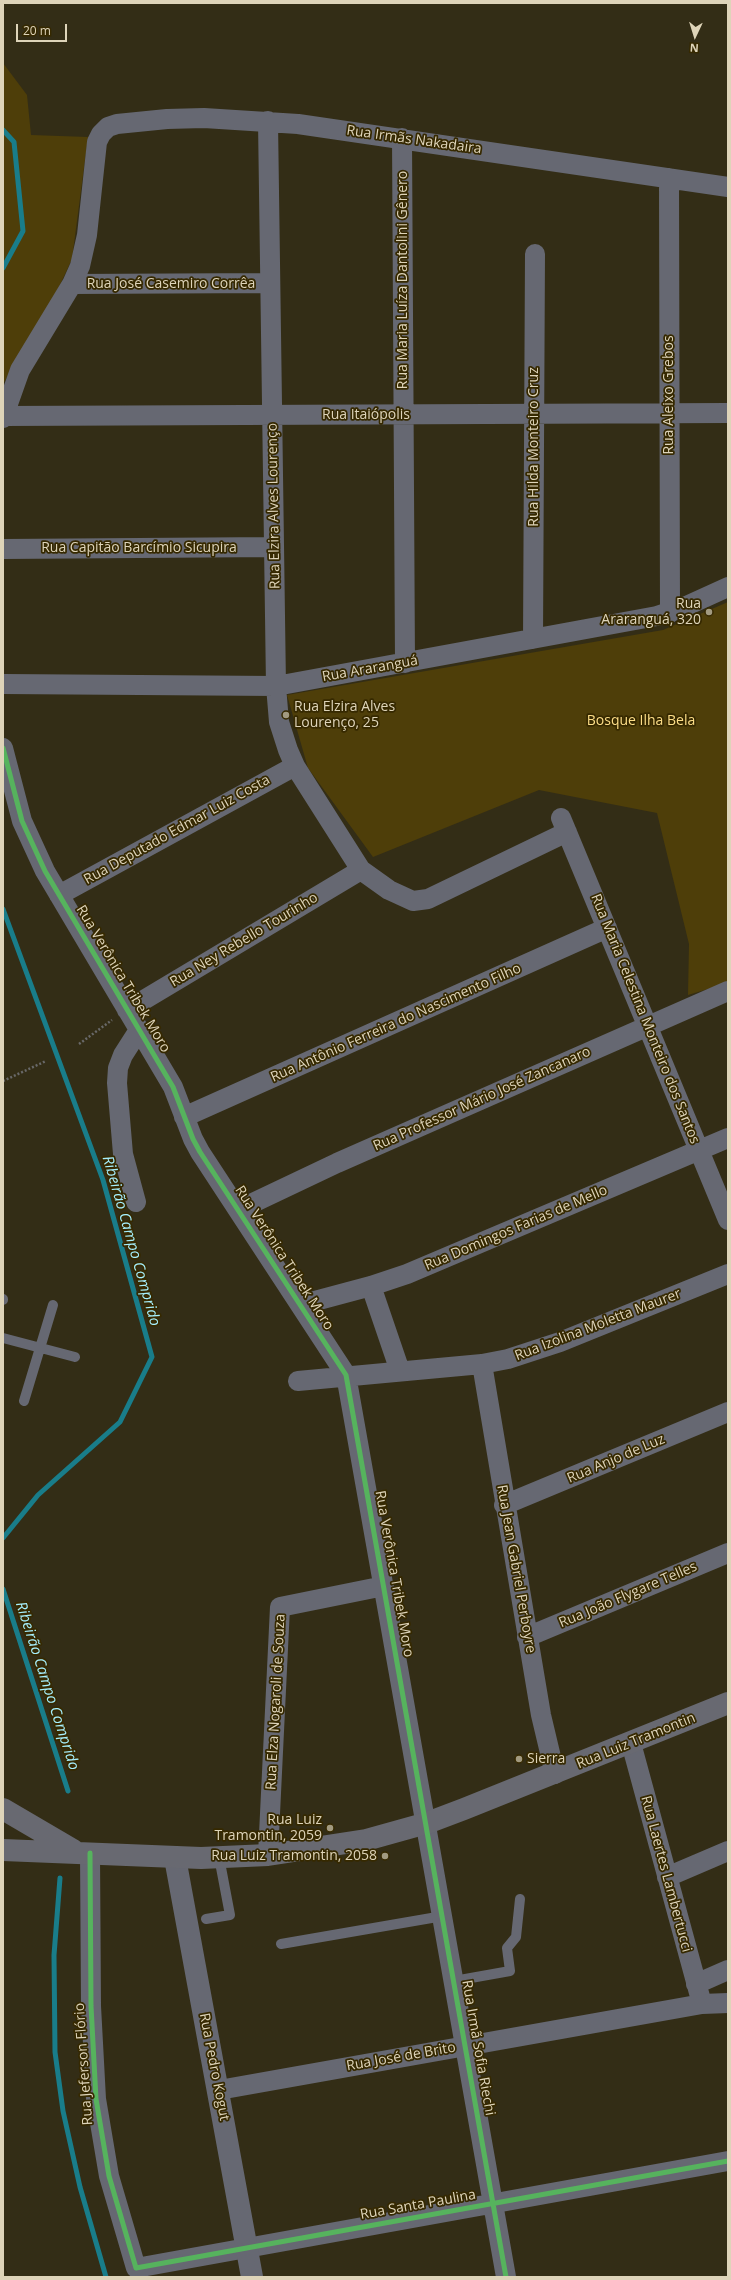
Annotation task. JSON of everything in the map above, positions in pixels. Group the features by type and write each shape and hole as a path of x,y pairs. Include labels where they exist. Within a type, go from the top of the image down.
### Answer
{"main road":[{"name":"Rua Luiz Tramontin","path":"3,1850 83,1852 175,1858 268,1855 360,1842 427,1823 555,1774 728,1703"},
{"name":"Rua Luiz Tramontin","path":"3,1809 83,1852"},
{"path":"3,1814 3,1830"}],"street":[{"name":"Rua Irmãs Nakadaira","path":"72,284 85,250 94,155 101,134 108,127 125,122 204,118 268,121 402,138 728,187"},
{"name":"Rua Elzira Alves Lourenço","path":"268,121 276,686 279,722 295,766 361,870"},
{"name":"Rua Maria Luíza Dantolini Gênero","path":"402,138 405,663"},
{"name":"Rua Aleixo Grebos","path":"669,178 670,613"},
{"name":"Rua Hilda Monteiro Cruz","path":"533,639 535,254"},
{"name":"Rua José Casemiro Corrêa","path":"72,284 270,283"},
{"path":"3,417 23,365 72,284"},
{"name":"Rua Itaiópolis","path":"3,417 728,413"},
{"name":"Rua Capitão Barcímio Sicupira","path":"3,549 274,548"},
{"name":"Rua Araranguá","path":"3,684 276,686 670,613 728,587"},
{"name":"Rua Verônica Tribek Moro","path":"3,748 22,821 45,871 173,1087 184,1117 200,1152 346,1375 427,1823"},
{"name":"Rua Deputado Edmar Luiz Costa","path":"59,895 295,766"},
{"name":"Rua Maria Celestina Monteiro dos Santos","path":"361,870 403,897 420,901 564,825 728,1220"},
{"name":"Rua Ney Rebello Tourinho","path":"127,1010 361,870"},
{"name":"Rua Antônio Ferreira do Nascimento Filho","path":"184,1117 607,928"},
{"name":"Rua Professor Mário José Zancanaro","path":"238,1210 337,1163 728,991"},
{"path":"136,1202 123,1154 117,1083 118,1068 123,1055 139,1030"},
{"name":"Rua Domingos Farias de Mello","path":"300,1305 372,1286 407,1274 728,1138"},
{"name":"Rua Izolina Moletta Maurer","path":"298,1381 346,1375 482,1364 508,1359 560,1342 728,1274"},
{"path":"372,1286 400,1371"},
{"name":"Rua Jean Gabriel Perboyre","path":"482,1364 504,1505 527,1637 541,1715 555,1774"},
{"name":"Rua Anjo de Luz","path":"504,1505 728,1412"},
{"name":"Rua João Flygare Telles","path":"527,1637 728,1553"},
{"name":"Rua Elza Nogaroli de Souza","path":"268,1855 280,1606 384,1586"},
{"name":"Rua Laertes Lambertucci","path":"631,1743 702,2004"},
{"name":"Rua Irmã Sofia Riechi","path":"427,1823 506,2277"},
{"path":"668,1877 728,1851"},
{"name":"Rua Jeferson Flório","path":"83,1852 96,2099 109,2176 136,2268"},
{"name":"Rua Pedro Kogut","path":"175,1858 219,2090 252,2277"},
{"path":"696,1984 728,1970"},
{"name":"Rua José de Brito","path":"219,2090 702,2004 728,2002"},
{"name":"Rua Santa Paulina","path":"136,2268 728,2161"}],"lane":[{"path":"24,1401 41,1348 52,1305"},
{"path":"3,1338 76,1357"},
{"path":"206,1919 230,1915 219,1857"},
{"path":"454,1981 510,1970 507,1948 516,1937 520,1899"},
{"path":"281,1944 443,1916"}],"path":[{"path":"79,1044 127,1010"},
{"path":"3,1081 46,1061"}],"green space":[{"path":"3,63 27,95 31,135 88,137 72,259 59,287 3,384"},
{"name":"Bosque Ilha Bela","path":"728,602 728,983 688,995 689,944 657,813 539,790 373,857 308,768 287,695 663,630"}],"waterway":[{"name":"Ribeirão Campo Comprido","path":"3,130 14,142 23,231 3,268"},
{"name":"Ribeirão Campo Comprido","path":"3,909 103,1180 152,1357 120,1422 38,1495 3,1538"},
{"name":"Ribeirão Campo Comprido","path":"3,1589 68,1791"},
{"name":"Ribeirão Campo Comprido","path":"60,1878 54,1955 55,2052 63,2111 80,2187 106,2277"}],"cycle path":[{"path":"3,748 22,821 45,871 173,1087 193,1139 200,1152 346,1375 506,2277"},
{"path":"90,1853 91,2006 96,2099 109,2176 136,2268 728,2161"}],"place":[{"name":"Rua Araranguá, 320","path":"709,612"},
{"name":"Rua Elzira Alves Lourenço, 25","path":"286,715"},
{"name":"Sierra","path":"519,1759"},
{"name":"Rua Luiz Tramontin, 2059","path":"330,1828"},
{"name":"Rua Luiz Tramontin, 2058","path":"385,1856"}]}
